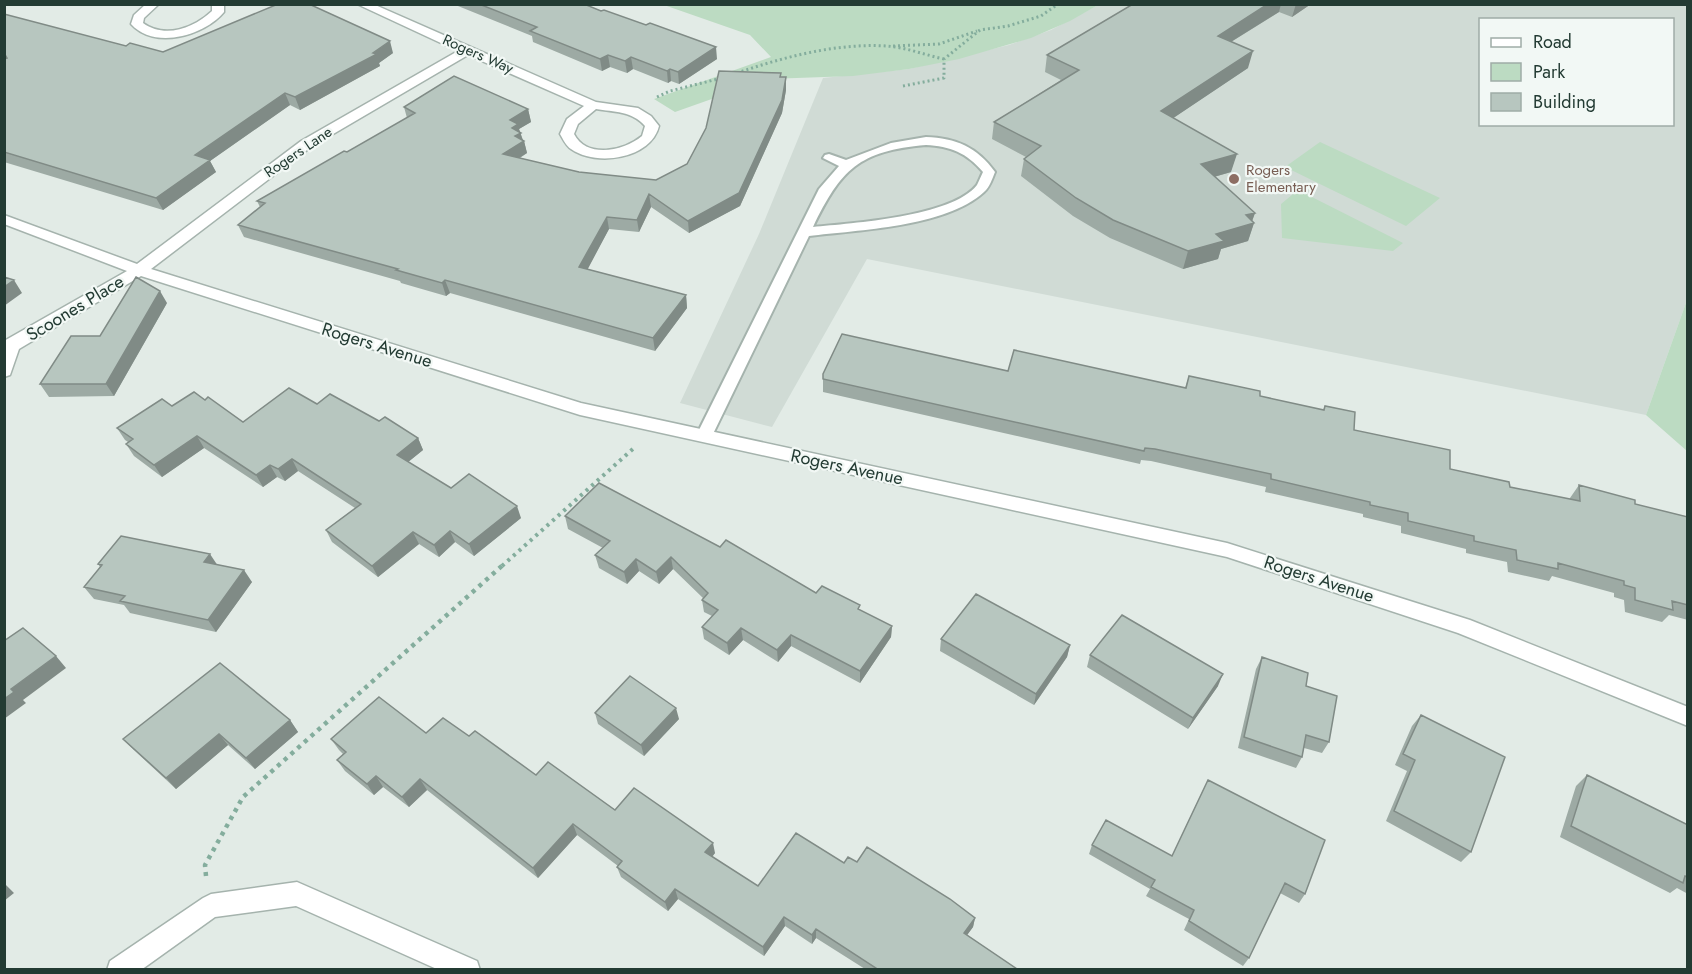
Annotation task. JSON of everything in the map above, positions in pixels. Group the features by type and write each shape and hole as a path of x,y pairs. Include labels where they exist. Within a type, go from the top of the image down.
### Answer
{"street":[{"path":"154,4 138,17 137,24 143,30 154,33 185,31 206,22 218,12 218,4"},
{"name":"Rogers Way","path":"362,4 593,105 628,108 645,115 652,126 648,138 633,148 612,154 590,153 574,146 567,135 572,122 593,105"},
{"name":"Rogers Lane","path":"139,270 306,144 468,50"},
{"name":"Rogers Avenue","path":"4,219 139,270 580,409 1227,550 1463,626 1688,717"},
{"name":"Scoones Place","path":"4,371 8,347 139,270"},
{"path":"119,969 212,906 297,894 468,969"}],"lane":[{"path":"704,436 806,232 825,189 848,165 925,134 935,140 959,147 981,160 989,172 981,188 959,203 917,217 806,232"},
{"path":"829,158 848,165"}],"path":[{"path":"736,73 768,62 816,53 886,46 939,44 980,30 1008,26 1041,16 1058,4"},
{"path":"944,59 980,30"},
{"path":"886,46 944,59"},
{"path":"903,86 944,78 944,59"},
{"path":"651,100 670,91 726,77"},
{"path":"212,906 205,865 243,797 632,450 654,425"}],"shaded area":[{"name":"Rogers Elementary","path":"1098,5 1687,5 1687,300 1646,415 867,259 772,427 680,403 759,234 823,78 909,69 1009,45 1051,30"}],"green space":[{"path":"664,5 1098,5 1070,21 1031,38 959,59 909,69 853,76 768,79 675,112 654,99 771,57 750,35"},
{"path":"1320,142 1440,198 1406,226 1285,167"},
{"path":"1298,190 1403,243 1393,251 1282,238 1281,204"},
{"path":"1687,300 1687,451 1646,415"}],"building":[{"path":"278,4 309,4 390,41 373,53 377,54 295,97 285,93 195,155 210,160 156,198 4,152 4,59 7,58 4,53 4,14 126,46 130,43 163,52"},
{"path":"479,4 584,4 646,25 650,23 716,47 678,72 670,69 667,71 631,57 625,61 608,55 600,59 530,31 537,27"},
{"path":"1133,4 1268,4 1218,36 1253,51 1161,111 1237,154 1201,164 1255,213 1246,215 1254,223 1216,234 1224,241 1188,251 1113,220 1076,198 1024,159 1041,146 994,122 1079,70 1047,55"},
{"path":"719,71 781,73 780,77 786,77 782,100 739,193 688,221 649,194 637,220 607,217 579,267 686,295 653,338 445,280 442,283 238,225 265,203 257,201 415,113 404,107 454,76 528,109 510,120 518,124 512,128 521,133 515,136 524,141 503,154 579,172 656,180 687,164 706,128"},
{"path":"4,277 14,280 4,287"},
{"path":"136,277 160,291 106,384 40,384 71,336 100,336"},
{"path":"842,334 1008,371 1014,350 1186,388 1189,376 1260,391 1260,396 1324,410 1325,406 1355,412 1354,430 1450,450 1450,469 1509,482 1510,487 1580,501 1579,485 1635,500 1635,504 1688,517 1688,605 1672,601 1673,610 1635,600 1635,588 1624,585 1624,581 1558,563 1558,569 1517,560 1516,550 1474,541 1474,536 1408,521 1408,513 1271,479 1271,474 1155,449 1145,448 1144,451 823,379 823,374"},
{"path":"289,388 317,404 330,394 379,421 385,417 418,438 397,455 451,488 469,474 517,506 469,544 450,531 434,545 413,532 372,566 326,530 361,504 292,459 278,469 270,465 256,475 197,436 154,465 126,444 133,439 117,428 162,399 172,406 194,392 205,400 208,397 243,422"},
{"path":"599,483 720,547 726,540 816,593 822,586 860,605 858,609 892,626 860,671 791,635 777,650 741,628 727,643 702,627 718,610 702,600 708,593 671,557 656,572 636,559 624,572 595,555 610,541 565,516"},
{"path":"121,536 210,554 204,562 244,570 208,620 120,601 125,596 84,587 102,565 98,564"},
{"path":"976,594 1070,645 1036,694 941,639"},
{"path":"1122,615 1223,674 1193,718 1090,655"},
{"path":"23,628 56,656 11,689 14,692 4,699 4,641"},
{"path":"1262,657 1308,673 1306,686 1337,696 1329,742 1306,735 1302,757 1244,737"},
{"path":"220,663 290,720 246,758 219,734 166,778 123,739"},
{"path":"630,676 676,708 641,745 595,713"},
{"path":"379,697 426,733 443,718 469,736 475,731 536,775 548,762 615,810 634,788 713,843 705,852 758,886 796,833 844,863 848,857 857,862 867,847 950,899 975,918 964,933 1017,969 875,969 816,929 812,935 784,917 763,947 675,889 665,902 617,867 622,861 573,824 533,868 420,779 402,797 376,776 367,784 337,760 346,752 331,739"},
{"path":"1421,715 1505,757 1471,852 1394,811 1415,760 1403,754"},
{"path":"1587,775 1688,825 1688,877 1685,876 1683,883 1571,826"},
{"path":"1208,780 1325,840 1305,894 1285,883 1249,958 1189,921 1194,910 1151,887 1155,880 1092,845 1106,820 1172,856"}],"place":[{"name":"Rogers Elementary","path":"1234,179"}]}
